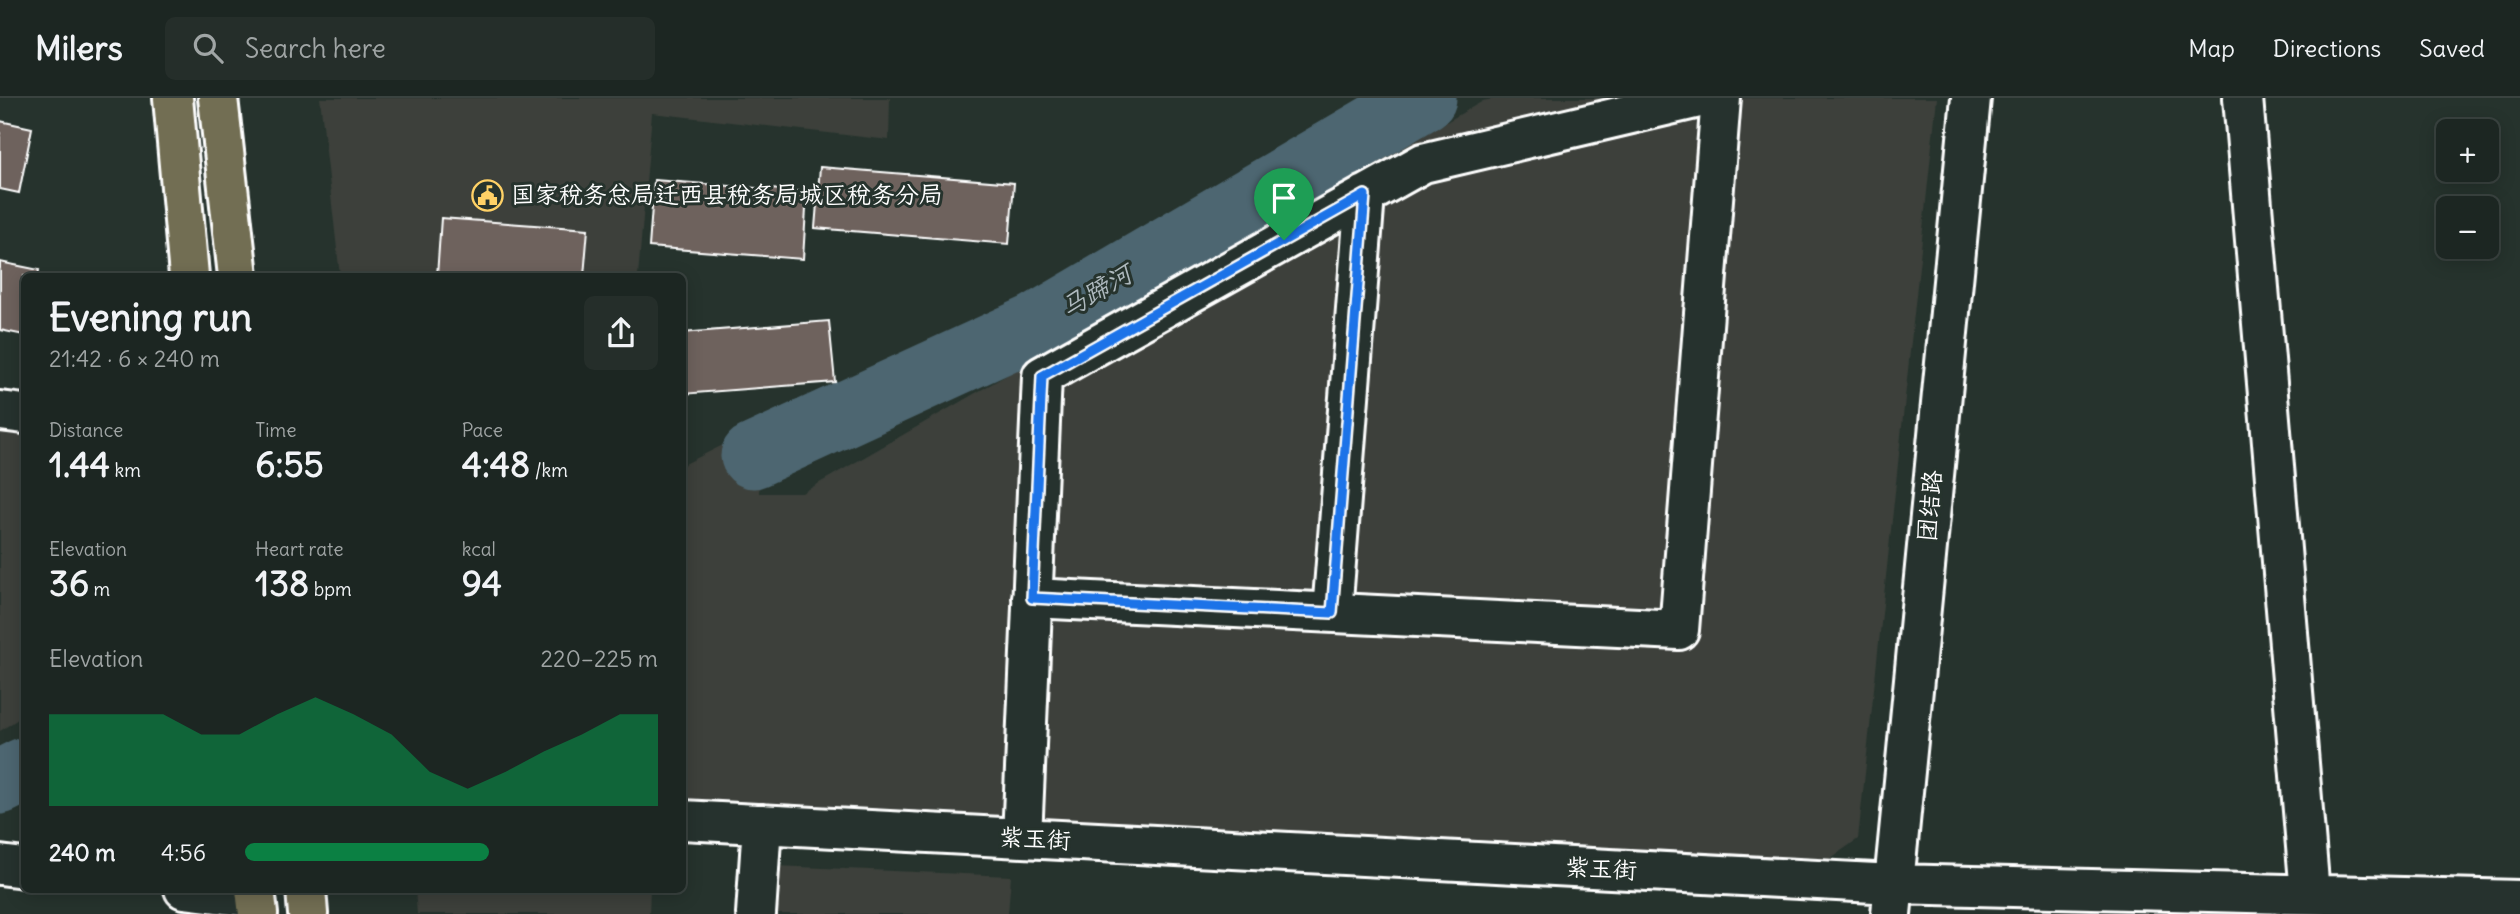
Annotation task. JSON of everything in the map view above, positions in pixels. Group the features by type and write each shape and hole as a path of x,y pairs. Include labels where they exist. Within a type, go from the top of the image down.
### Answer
{"main road":[{"path":"173,98 189,273"},
{"path":"218,98 238,273"},
{"path":"306,893 308,914"}],"street":[{"path":"1021,838 1042,376 1423,163 1699,98"},
{"path":"1032,598 1679,630 1721,98"},
{"name":"团结路","path":"1892,899 1971,98"},
{"path":"2243,98 2310,894"},
{"path":"1332,613 1365,195"},
{"path":"0,411 21,414"},
{"name":"紫玉街","path":"686,820 1021,838 1892,899 2310,894 2520,900"},
{"path":"756,914 762,824"},
{"path":"0,865 21,868"},
{"path":"210,893 256,900"}],"shaded area":[{"name":"国家税务总局迁西县税务局城区税务分局","path":"320,98 890,98 889,140 652,113 638,273 340,273"},
{"path":"1497,98 1937,98 1858,839 1828,860 686,800 686,464 761,426 759,493 802,493 1483,101"},
{"path":"0,432 21,435 21,717 0,731"},
{"path":"776,866 1011,876 1008,914 773,914"},
{"path":"415,893 650,893 649,914 417,914"}],"building":[{"path":"0,121 32,128 19,193 0,189"},
{"path":"820,167 1014,183 1009,244 815,228"},
{"path":"654,180 807,192 803,259 649,247"},
{"path":"441,218 588,229 584,273 437,273"},
{"path":"0,262 39,270 38,273 21,273 21,334 0,330"},
{"path":"829,321 835,382 686,394 686,333"}],"waterway":[{"name":"马蹄河","path":"753,456 1036,326 1424,98"},
{"name":"马蹄河","path":"0,782 21,772"}],"place":[{"name":"国家税务总局迁西县税务局城区税务分局","path":"488,195"}],"route":[{"path":"1365,195 1332,613 1032,598 1042,376 1284,240 1365,195"}]}
